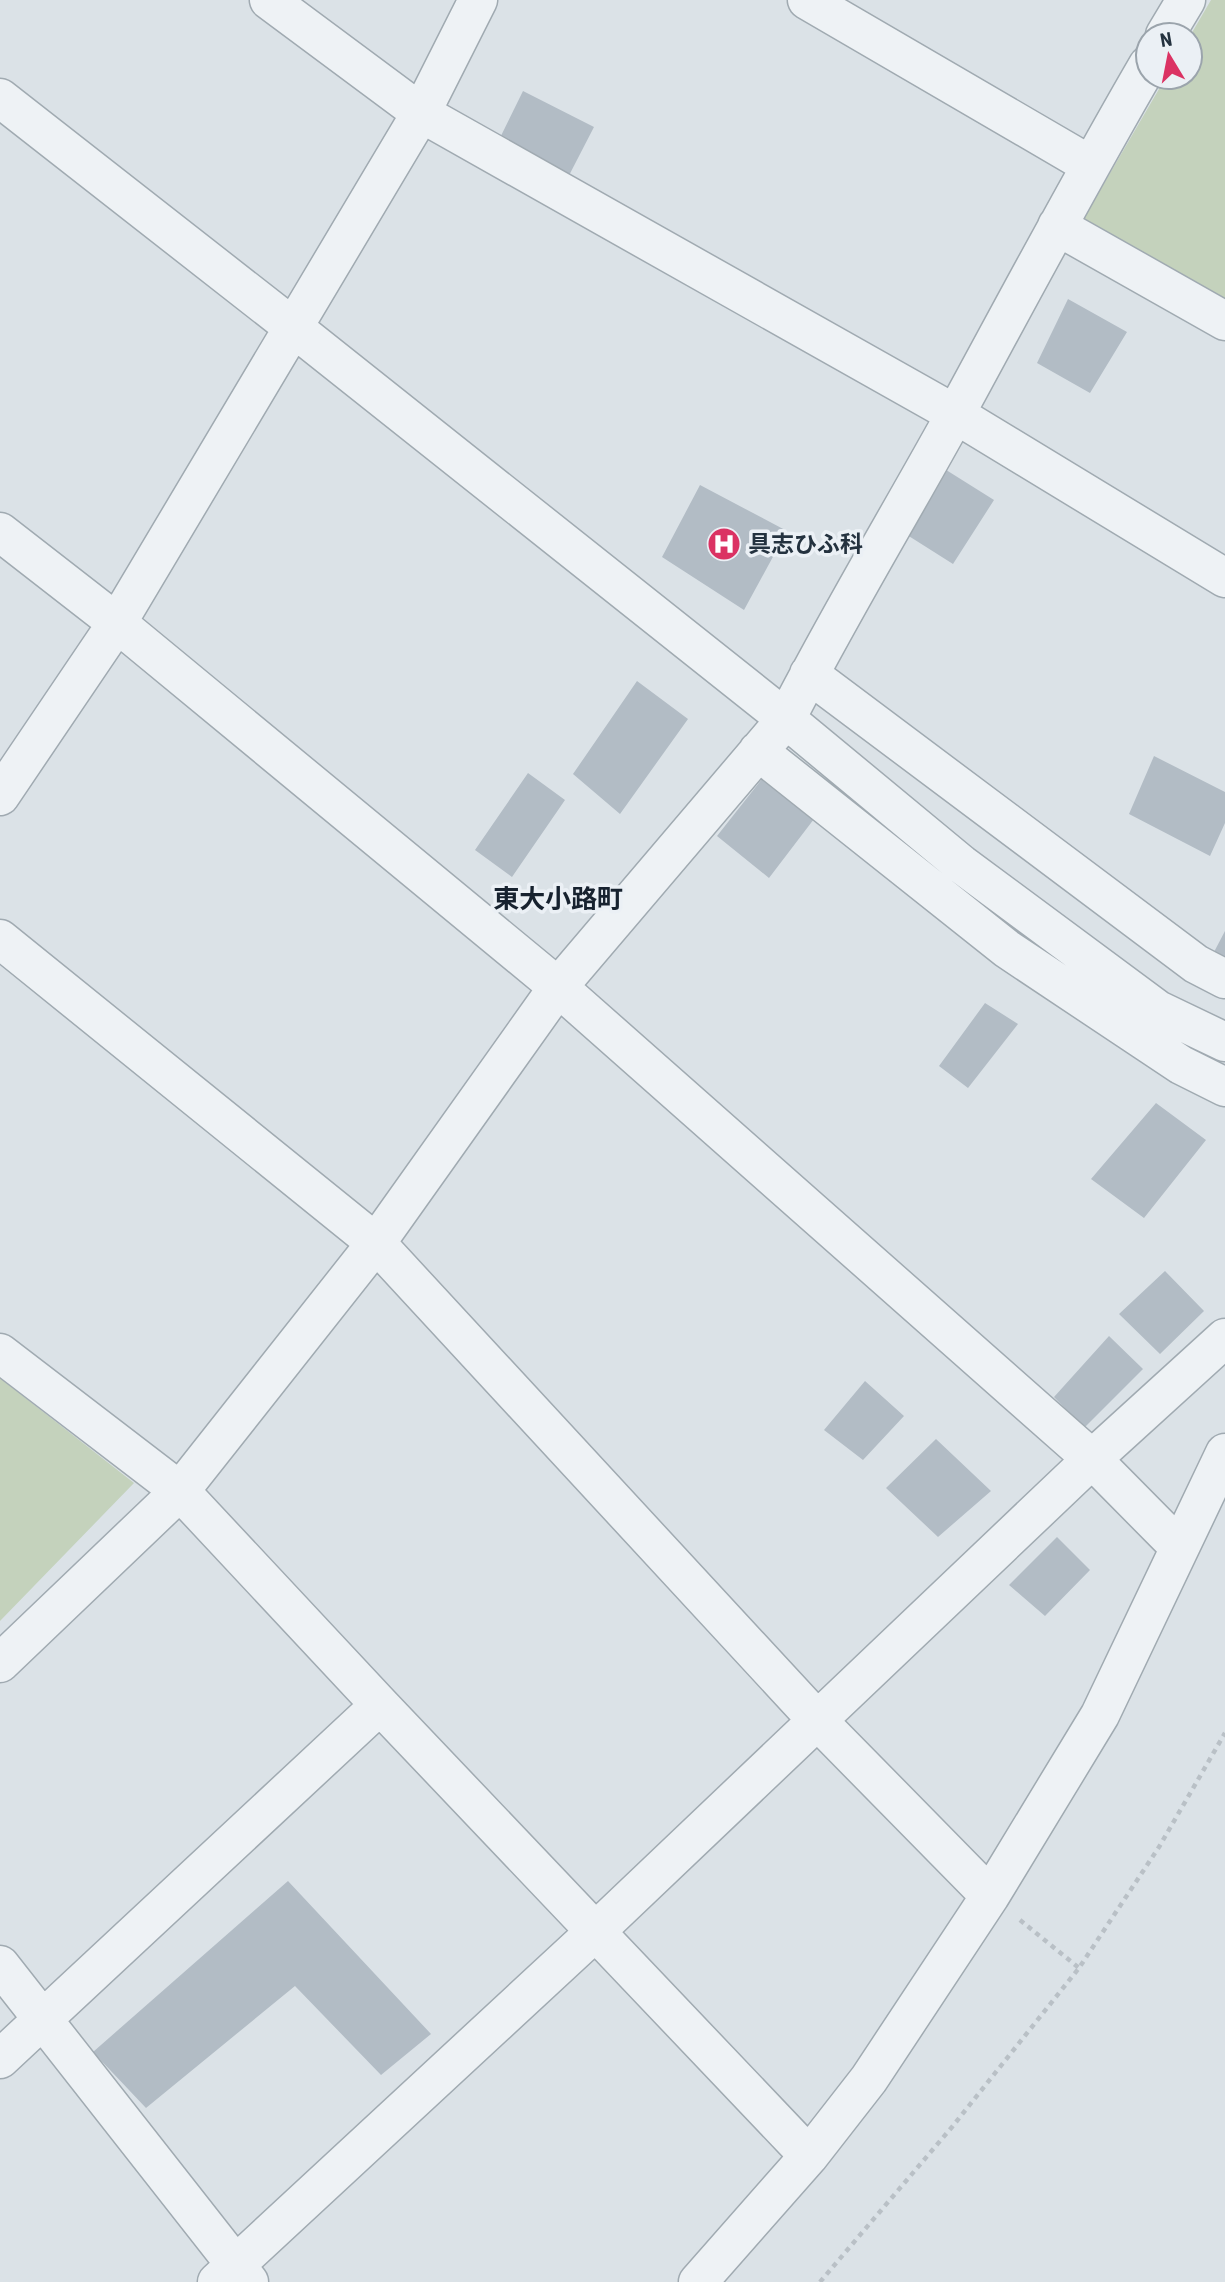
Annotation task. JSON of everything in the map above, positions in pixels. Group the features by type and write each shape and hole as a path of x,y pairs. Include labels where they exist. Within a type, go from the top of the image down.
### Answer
{"street":[{"path":"270,0 421,113 955,414 1225,578"},
{"path":"0,796 117,623 421,113 478,0"},
{"path":"807,0 1090,165"},
{"path":"1173,21 1186,0"},
{"path":"0,1663 180,1491 376,1242 558,987 786,719 808,674 1134,89"},
{"path":"0,98 786,719 961,864 1158,1010 1225,1042"},
{"path":"1057,226 1225,321"},
{"path":"0,532 117,623 558,987 1092,1459 1179,1547"},
{"path":"808,674 1196,964 1225,979"},
{"path":"758,751 1007,949 1181,1065 1225,1087"},
{"path":"0,939 376,1242 817,1720 990,1896"},
{"path":"0,1965 234,2276 1092,1459 1225,1338"},
{"path":"0,1353 180,1491 809,2156"},
{"path":"698,2282 809,2156 869,2079 990,1896 1100,1715 1225,1453"},
{"path":"0,2059 380,1705"}],"path":[{"path":"820,2282 952,2127 1079,1968 1159,1847 1225,1733"},
{"path":"990,1896 1079,1968"}],"green space":[{"path":"1211,0 1225,0 1225,304 1081,223 1158,91 1204,91 1204,21 1199,21"},
{"path":"0,1378 134,1483 0,1621"}],"building":[{"path":"523,91 594,127 562,189 495,148"},
{"path":"1068,299 1127,332 1090,393 1037,363"},
{"path":"943,468 994,500 953,564 904,533"},
{"name":"具志ひふ科","path":"700,485 787,531 744,610 662,557"},
{"path":"637,681 688,719 620,814 573,774"},
{"path":"1154,756 1225,792 1225,823 1210,856 1129,814"},
{"path":"528,773 565,800 512,877 475,850"},
{"path":"762,779 814,819 769,878 717,836"},
{"path":"1225,931 1225,957 1214,952"},
{"path":"985,1003 1018,1024 968,1088 939,1066"},
{"path":"1156,1103 1206,1140 1144,1218 1091,1179"},
{"path":"1165,1271 1204,1311 1160,1354 1119,1314"},
{"path":"1109,1336 1143,1369 1084,1428 1054,1397"},
{"path":"865,1381 904,1416 863,1460 824,1430"},
{"path":"936,1439 991,1491 938,1537 886,1488"},
{"path":"1057,1537 1090,1570 1045,1616 1009,1585"},
{"path":"288,1881 431,2034 381,2075 295,1986 146,2108 93,2052"}],"place":[{"name":"具志ひふ科","path":"724,544"}],"district":[{"name":"東大小路町","path":"558,899"}]}
